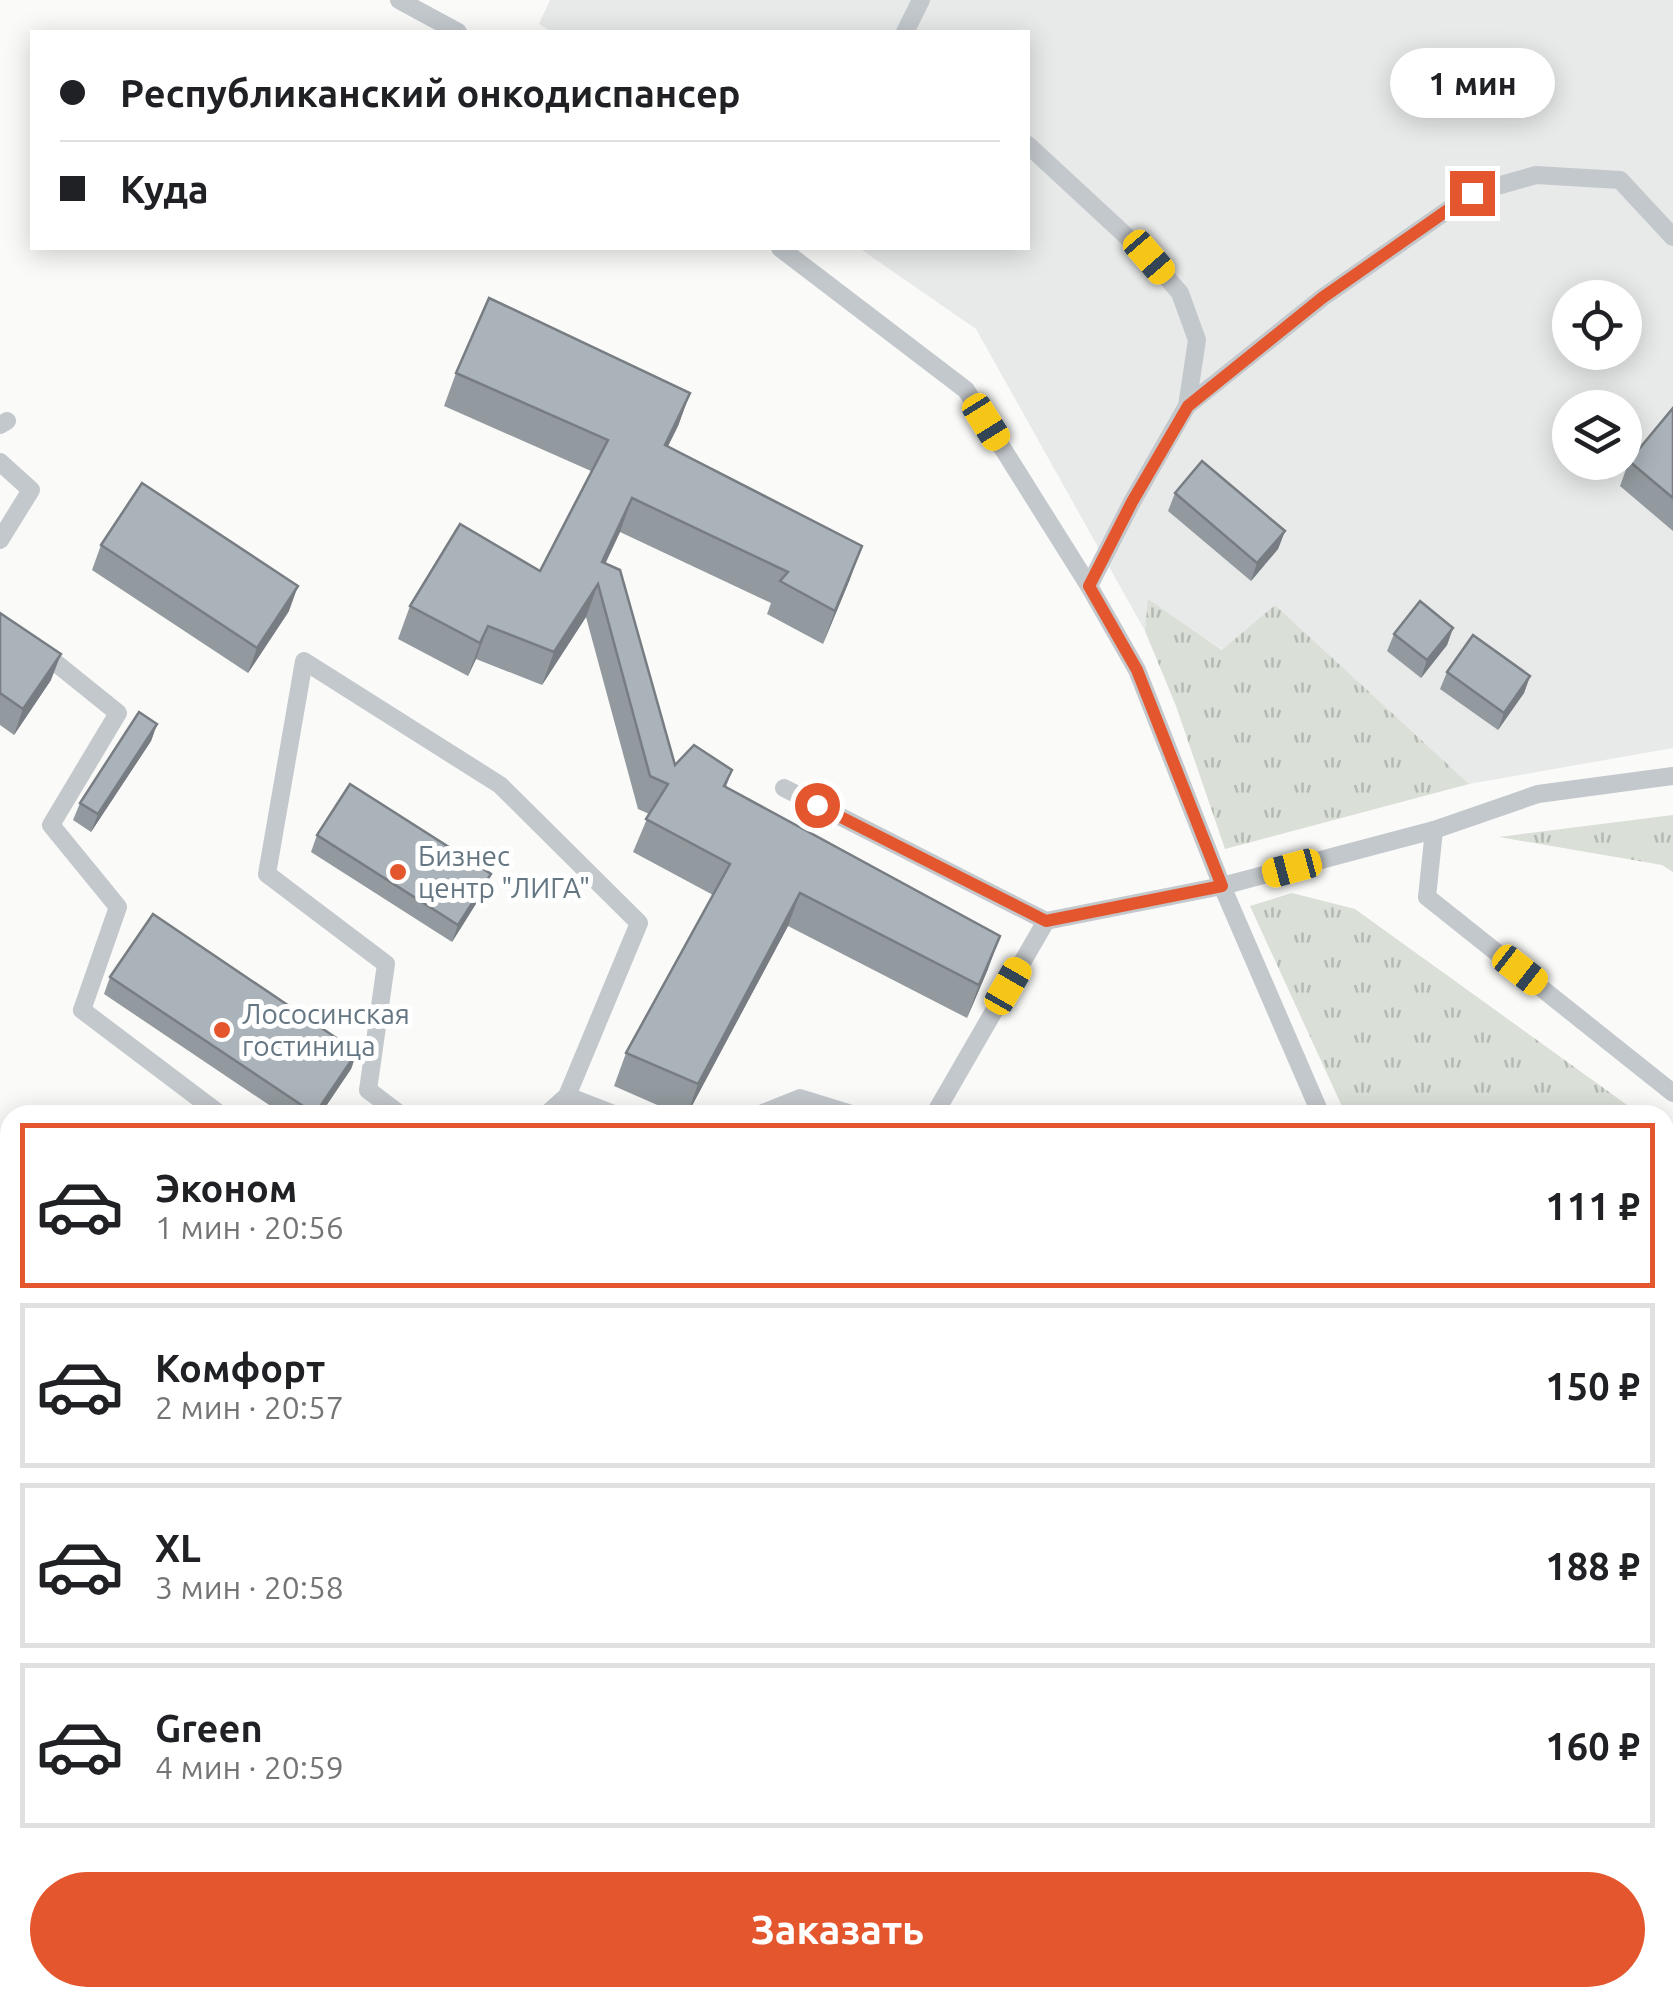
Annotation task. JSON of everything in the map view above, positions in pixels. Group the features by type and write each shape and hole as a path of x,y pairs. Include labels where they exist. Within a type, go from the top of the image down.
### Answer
{"lane":[{"path":"399,0 454,30"},
{"path":"905,30 921,0"},
{"path":"1030,147 1149,257 1180,294 1197,340 1188,406"},
{"path":"1089,586 1188,406 1322,298 1472,193 1536,176 1620,180 1673,237"},
{"path":"783,250 966,390 1089,586 1137,670 1222,886 1317,1105"},
{"path":"0,462 31,490 0,540"},
{"path":"30,642 118,713 51,825 118,907 82,1010 208,1105"},
{"path":"387,1105 368,1090 386,964 266,874 304,661 500,784 639,923 567,1096 557,1105"},
{"path":"784,788 1046,921 1222,886 1434,830 1538,794 1673,776"},
{"path":"1434,830 1428,897 1673,1092"},
{"path":"940,1105 1046,921"},
{"path":"567,1096 590,1105"},
{"path":"783,1105 800,1098 822,1105"}],"shaded area":[{"path":"550,0 1673,0 1673,748 1469,784 1275,605 1223,650 1149,600 1145,631 976,329 862,250 1030,250 1030,30 549,30 539,24"}],"green space":[{"path":"1148,599 1222,650 1275,605 1469,784 1225,849 1176,706 1145,631"},
{"path":"1673,815 1673,872 1662,865 1499,837"},
{"path":"1292,893 1355,909 1627,1105 1341,1105 1250,906"}],"building":[{"path":"489,298 690,393 665,445 862,546 835,611 780,581 788,572 632,498 602,562 620,570 675,765 694,745 732,770 724,786 1000,936 979,985 800,893 698,1084 626,1053 730,864 646,819 668,784 650,776 598,584 554,652 488,626 480,643 410,606 460,524 540,571 608,440 456,373"},
{"path":"1673,408 1673,498 1642,472 1642,445"},
{"path":"1202,461 1285,531 1257,563 1175,493"},
{"path":"142,483 298,586 257,648 101,545"},
{"path":"1420,601 1453,628 1427,660 1394,634"},
{"path":"0,613 61,654 23,709 0,693"},
{"path":"1473,635 1530,676 1504,713 1447,672"},
{"path":"139,712 157,724 98,814 80,803"},
{"name":"Бизнес центр \"ЛИГА\"","path":"350,784 491,874 458,925 317,835"},
{"path":"153,914 357,1052 321,1105 302,1105 110,977"}],"place":[{"name":"Бизнес центр \"ЛИГА\"","path":"398,872"},
{"name":"Лососинская гостиница","path":"222,1030"}],"route":[{"path":"817,805 1046,921 1222,886 1137,670 1089,586 1188,406 1322,298 1472,193"}]}
